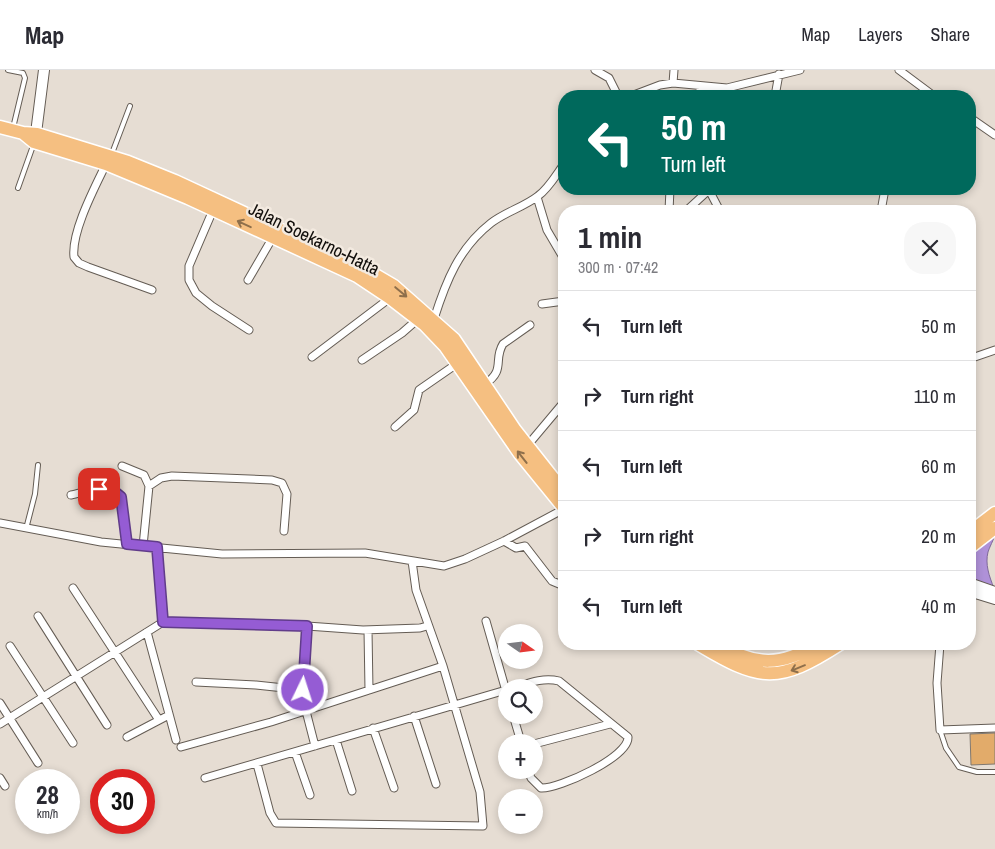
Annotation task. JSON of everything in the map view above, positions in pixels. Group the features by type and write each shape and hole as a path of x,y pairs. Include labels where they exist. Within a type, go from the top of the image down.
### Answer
{"highway":[{"name":"Jalan Soekarno-Hatta","path":"0,127 109,160 181,189 213,210 358,276 418,319 435,334 458,363 520,454 558,502"},
{"path":"181,189 365,269 394,286 434,319 454,339 527,446 558,485"},
{"path":"976,528 995,513"},
{"path":"976,543 995,528"},
{"path":"709,650 742,668 774,675 797,669 830,650"},
{"path":"729,650 754,660 777,662 806,650"}],"street":[{"path":"35,138 44,70"},
{"path":"594,70 608,78 615,90"},
{"path":"673,83 674,70"},
{"path":"647,90 673,83 727,88 800,70"},
{"path":"899,70 926,90"},
{"path":"776,90 779,74"},
{"path":"976,122 995,136"},
{"path":"109,160 90,198 78,232 74,257 79,263 88,267 152,290"},
{"path":"434,319 453,267 470,242 492,222 537,197 558,172"},
{"path":"693,205 703,195"},
{"path":"537,197 547,230 558,249"},
{"path":"213,210 188,266 189,280 196,293 212,306 249,330"},
{"path":"248,280 273,237"},
{"path":"312,357 390,298"},
{"path":"542,304 558,302"},
{"path":"362,360 402,333 418,319"},
{"path":"485,384 492,380 499,369 500,348 503,344 530,325"},
{"path":"976,357 995,350"},
{"path":"395,427 414,410 419,390 458,363"},
{"path":"527,446 558,409"},
{"path":"122,466 144,475 149,486 143,546"},
{"path":"149,486 161,478 172,476 272,480 282,483 287,494 284,530"},
{"path":"70,495 110,488 116,491 121,497 127,544"},
{"path":"0,524 77,539 222,554 365,553 435,566 449,565 504,541 558,512"},
{"path":"504,541 516,548 525,546 552,581 558,584"},
{"path":"157,547 163,622"},
{"path":"257,764 270,813 276,823 283,825 484,826 480,792 456,703 416,590 412,561"},
{"path":"976,586 995,592"},
{"path":"73,588 116,650 159,720"},
{"path":"976,593 995,599"},
{"path":"38,616 77,674 107,725"},
{"path":"486,621 503,679"},
{"path":"0,724 77,674 163,622 307,626 368,630 412,629 428,626"},
{"path":"307,626 303,690 315,746"},
{"path":"368,630 369,690"},
{"path":"147,632 176,740"},
{"path":"10,646 44,695 73,743"},
{"path":"940,650 937,683 940,730 995,728"},
{"path":"181,748 306,711 443,666"},
{"path":"532,779 540,788 563,785 582,777 625,747 628,741 628,738 558,681 543,680"},
{"path":"196,682 303,690"},
{"path":"204,778 498,692"},
{"path":"0,703 38,763"},
{"path":"127,737 170,715"},
{"path":"414,716 436,784"},
{"path":"543,742 610,724"},
{"path":"373,728 394,788"},
{"path":"336,740 352,791"},
{"path":"296,752 310,795"},
{"path":"0,778 5,786"}],"lane":[{"path":"8,70 23,73 26,78 18,132"},
{"path":"766,70 766,79"},
{"path":"109,160 130,106"},
{"path":"18,188 35,138"},
{"path":"26,529 35,494 38,465"},
{"path":"940,730 946,748 959,767 977,772 995,772"}],"shaded area":[{"path":"995,530 987,561 994,588 976,582 976,545"}],"building":[{"path":"995,733 995,764 971,765 970,734"}],"route":[{"path":"99,489 110,488 121,497 127,544 157,547 163,602 163,622 307,626 303,690"}]}
